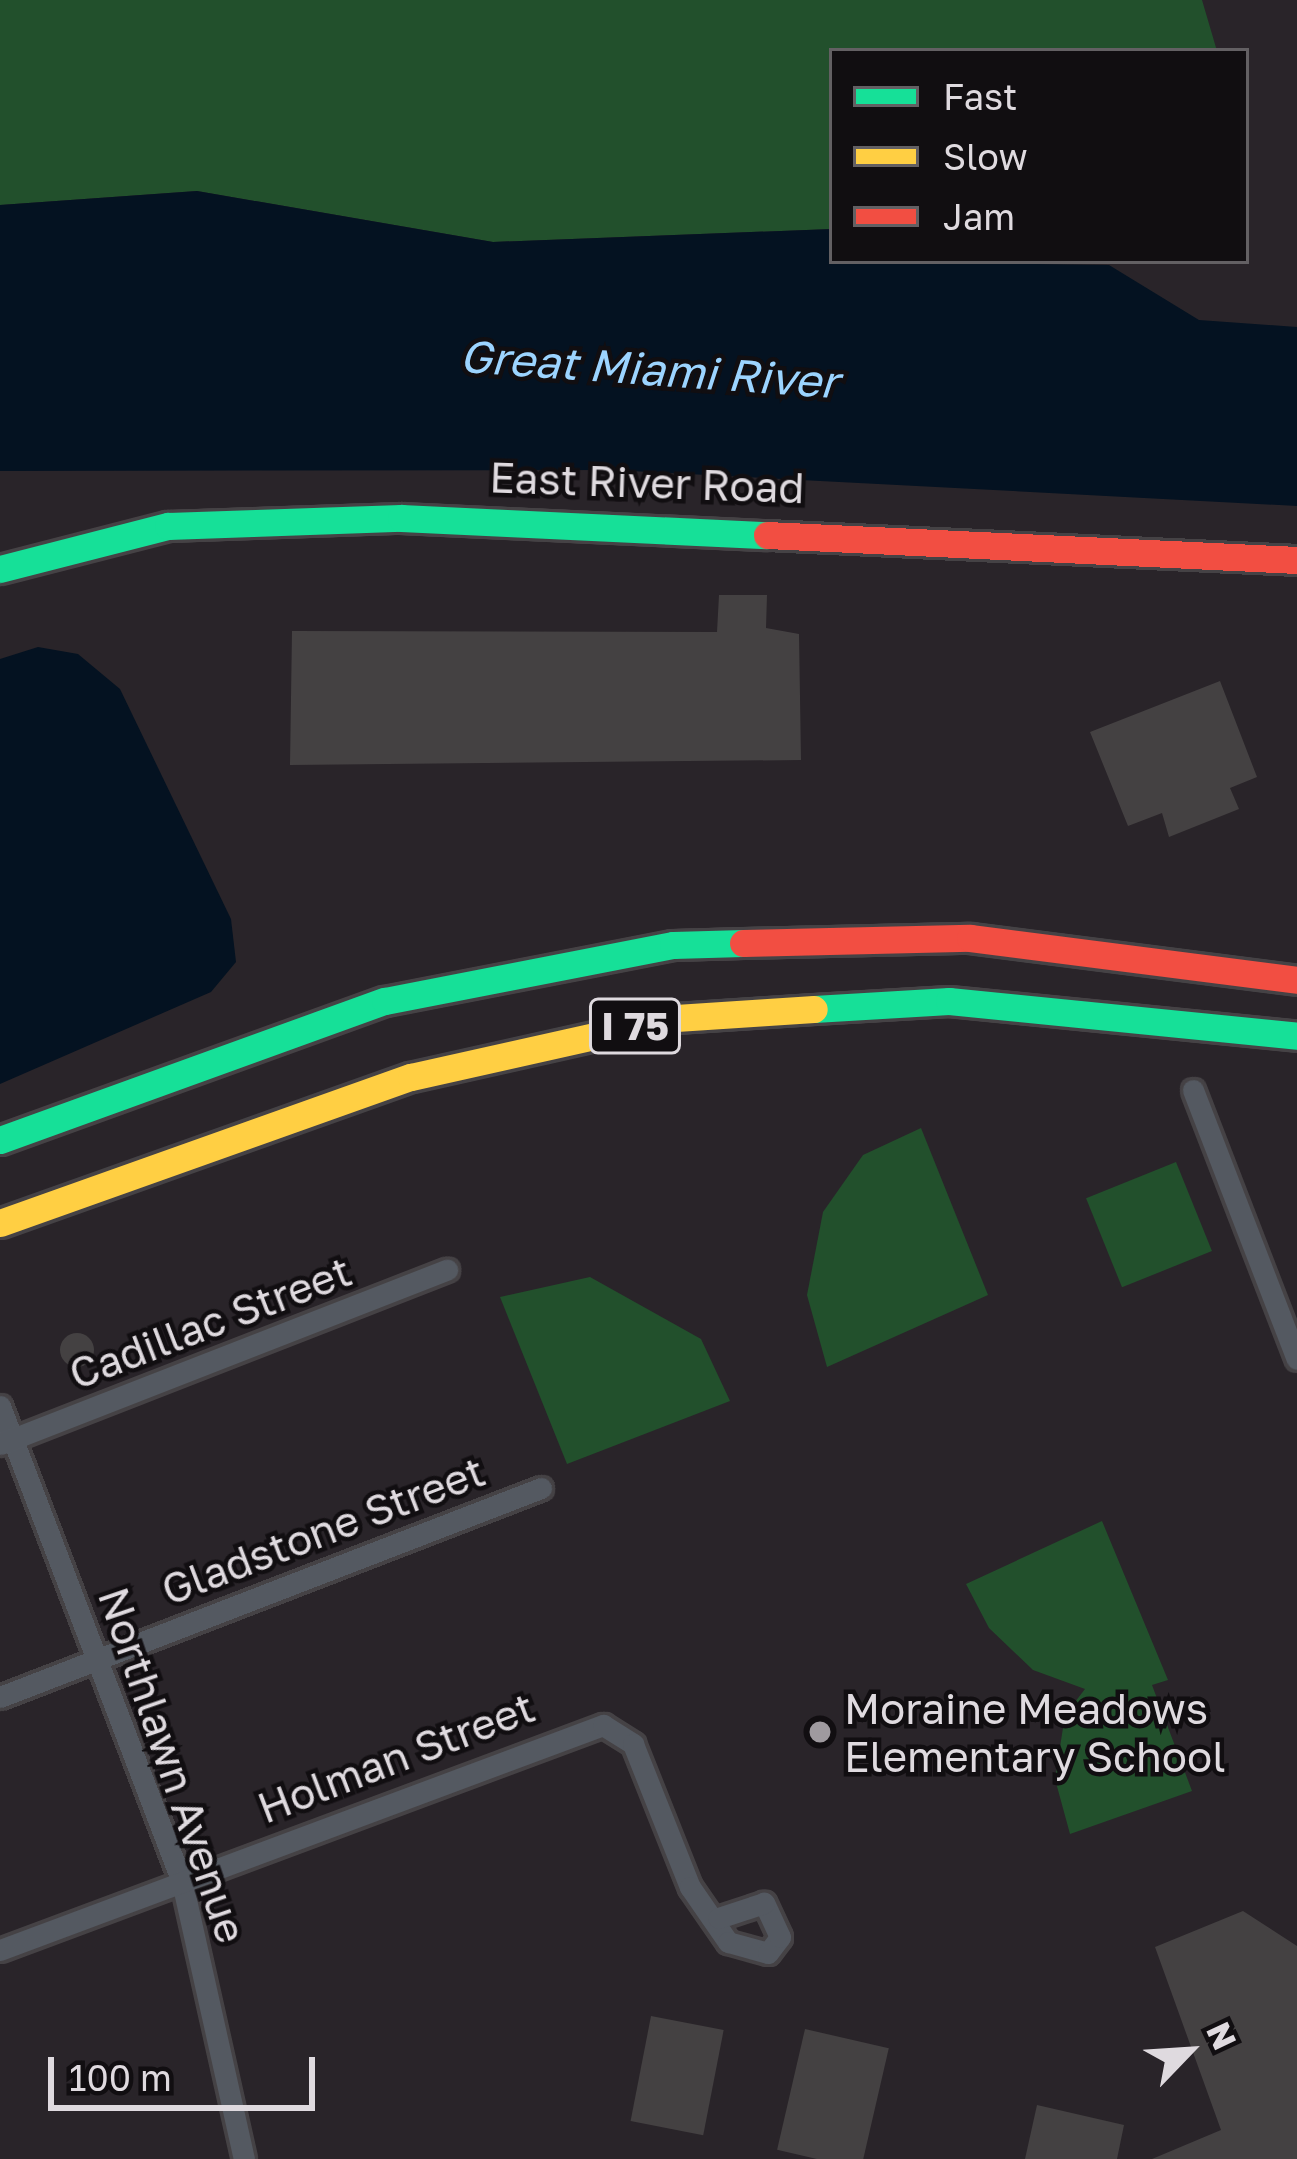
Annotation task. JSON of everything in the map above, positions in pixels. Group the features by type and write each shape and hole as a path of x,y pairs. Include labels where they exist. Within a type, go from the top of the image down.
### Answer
{"main road":[{"name":"East River Road","path":"0,569 168,526 401,518 1297,560"},
{"name":"I 75","path":"0,1140 385,1001 673,945 970,938 1297,980"},
{"name":"I 75","path":"0,1223 372,1089 676,1018 949,1001 1179,1016 1297,1036"}],"street":[{"path":"1193,1090 1297,1359"},
{"name":"Cadillac Street","path":"7,1442 447,1270"},
{"name":"Northlawn Avenue","path":"0,1406 7,1442 98,1660 182,1882 244,2159"},
{"name":"Gladstone Street","path":"0,1697 541,1488"},
{"name":"Holman Street","path":"0,1950 603,1726 633,1744 690,1887 718,1918"}],"green space":[{"path":"0,0 1202,0 1216,48 829,48 829,229 493,242 197,191 0,205"},
{"path":"921,1128 988,1295 827,1367 807,1295 823,1212 863,1155"},
{"path":"1176,1162 1212,1251 1122,1287 1086,1198"},
{"path":"590,1277 701,1339 730,1401 567,1464 500,1297"},
{"path":"1102,1521 1168,1680 1152,1685 1192,1791 1070,1834 1055,1779 1065,1715 1085,1689 1033,1670 989,1628 966,1584"}],"water":[{"name":"Great Miami River","path":"197,191 493,242 829,229 829,264 1109,265 1199,320 1297,327 1297,506 612,470 0,471 0,205"},
{"path":"38,647 78,654 120,689 231,919 236,962 211,992 0,1084 0,659"}],"building":[{"path":"719,595 767,595 766,628 799,634 801,760 290,765 292,631 717,632"},
{"path":"1220,681 1257,777 1230,788 1239,809 1169,837 1162,813 1128,826 1090,732"},
{"path":"77,1333 89,1338 94,1350 89,1362 77,1367 65,1362 60,1350 65,1338"},
{"path":"1243,1911 1297,1946 1297,2159 1152,2159 1221,2130 1155,1947"},
{"path":"651,2016 724,2030 703,2135 631,2121"},
{"path":"805,2029 889,2048 863,2159 817,2159 777,2150"},
{"path":"1037,2105 1124,2125 1117,2159 1025,2159"}],"traffic: fast":[{"path":"0,569 168,526 401,518 767,535"},
{"path":"0,1140 385,1001 673,945 743,943"},
{"path":"814,1009 949,1001 1297,1036"}],"traffic: slow":[{"path":"0,1223 411,1077 676,1018 814,1009"}],"traffic: jam":[{"path":"767,535 1297,560"},
{"path":"743,943 970,938 1297,980"}],"place":[{"name":"Moraine Meadows Elementary School","path":"820,1732"}]}
